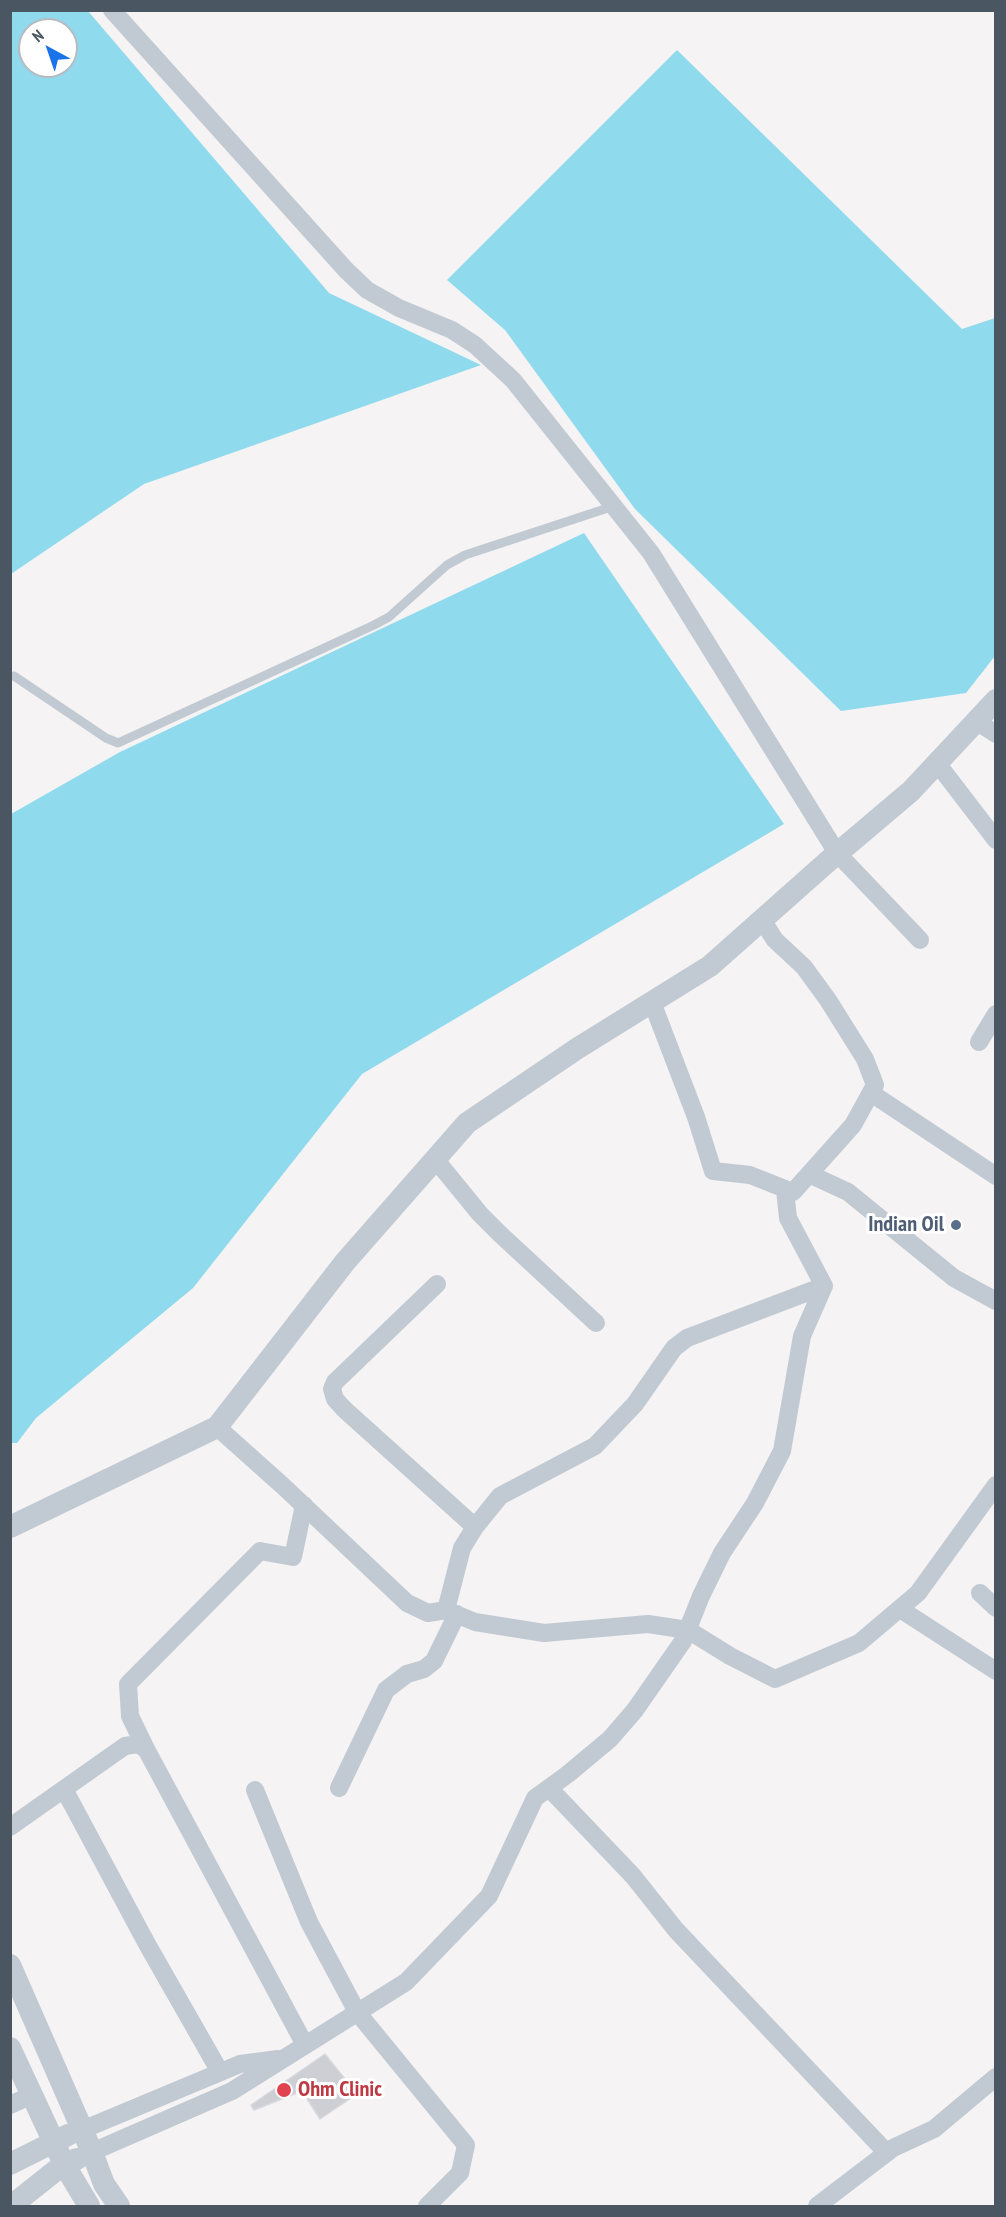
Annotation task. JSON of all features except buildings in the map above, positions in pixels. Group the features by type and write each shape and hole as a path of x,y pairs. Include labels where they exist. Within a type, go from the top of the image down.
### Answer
{"street":[{"path":"112,10 346,270 367,290 399,308 452,330 474,345 513,380 651,553 837,853 920,940"},
{"path":"10,1527 217,1427 345,1262 466,1123 578,1048 710,966 837,853 911,791 996,700"},
{"path":"976,721 996,734"},
{"path":"936,763 996,840"},
{"path":"652,1002 696,1118 713,1171 750,1175 793,1192 853,1125 875,1084 865,1059 828,1000 804,967 775,940 762,920"},
{"path":"979,1042 996,1014"},
{"path":"871,1093 996,1176"},
{"path":"435,1159 480,1214 596,1323"},
{"path":"809,1174 848,1192 954,1278 996,1302"},
{"path":"785,1190 788,1218 824,1286"},
{"path":"437,1284 335,1382 332,1389 335,1399 344,1409 475,1527"},
{"path":"339,1788 386,1690 407,1674 424,1669 434,1661 451,1612 462,1548 475,1527 500,1496 595,1446 635,1404 674,1348 687,1338 824,1286"},
{"path":"10,2206 64,2164 232,2091 406,1982 489,1896 535,1798 610,1739 635,1710 683,1641 722,1553 755,1503 782,1451 802,1336 824,1286"},
{"path":"217,1427 406,1603 428,1613 451,1612 475,1622 544,1633 648,1624 688,1630 730,1656 775,1679 859,1643 900,1609 918,1593 996,1485"},
{"path":"303,1506 293,1557 260,1551 128,1684 130,1716 146,1749 304,2045"},
{"path":"980,1593 996,1608"},
{"path":"900,1609 996,1671"},
{"path":"10,1827 125,1746 138,1744 146,1749"},
{"path":"549,1788 633,1876 676,1930 887,2153"},
{"path":"64,1789 147,1944 220,2072"},
{"path":"255,1790 309,1922 357,2012 466,2145 460,2174 426,2206"},
{"path":"10,1965 104,2184 119,2206"},
{"path":"10,2048 64,2164 88,2206"},
{"path":"10,2164 54,2142 240,2064 283,2059"},
{"path":"817,2206 887,2153 934,2129 996,2078"},
{"path":"10,2105 32,2095"}],"lane":[{"path":"14,676 106,738 118,743 389,617 447,565 465,555 614,506"}],"water":[{"path":"11,10 88,11 329,293 481,365 144,484 11,574"},
{"path":"677,50 962,329 995,318 995,656 966,693 841,711 635,509 505,330 447,280"},
{"path":"584,533 784,824 362,1074 193,1288 36,1418 17,1443 11,1443 11,814 120,752"}],"place":[{"name":"Indian Oil","path":"956,1225"},
{"name":"Ohm Clinic","path":"284,2090"}]}
